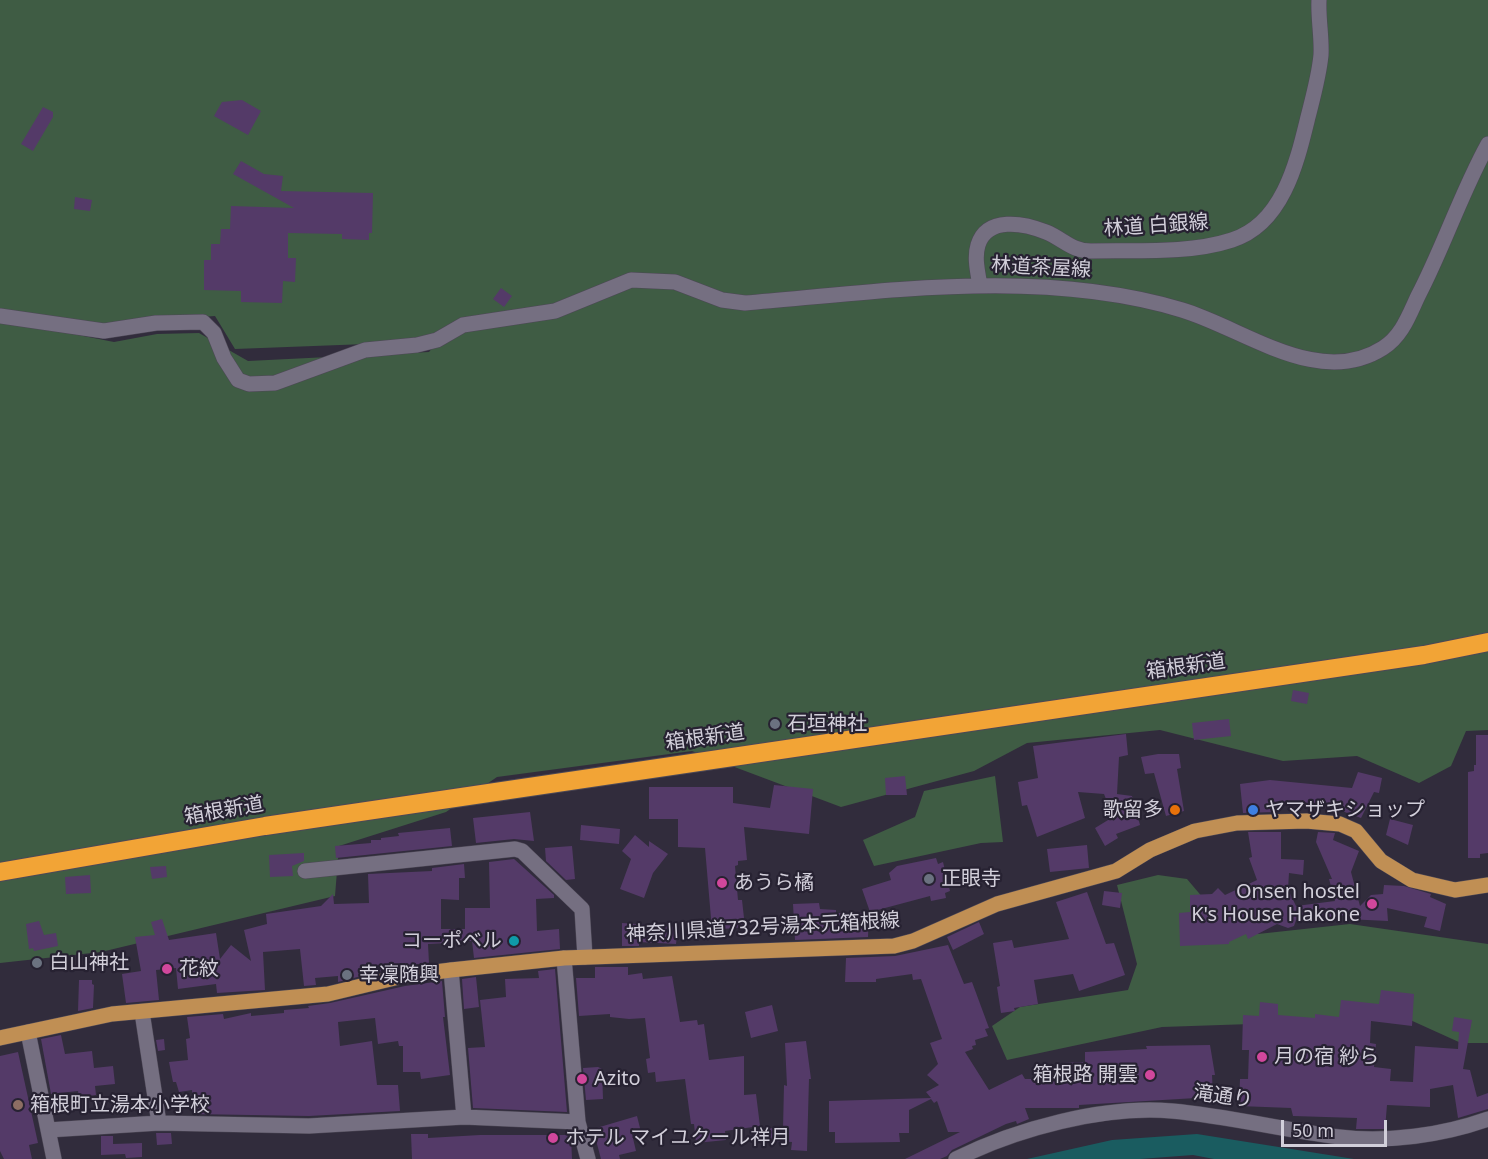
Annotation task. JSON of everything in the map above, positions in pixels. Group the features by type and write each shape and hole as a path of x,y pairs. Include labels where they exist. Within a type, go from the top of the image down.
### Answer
{"highway":[{"name":"箱根新道","path":"0,872 265,826 1412,657 1488,642"}],"main road":[{"name":"神奈川県道732号湯本元箱根線","path":"0,1038 112,1014 328,994 403,976 564,958 884,947 905,944 997,904 1116,871 1150,850 1186,834 1237,823 1306,821 1340,824 1356,831 1382,861 1412,880 1455,890 1488,885"}],"street":[{"name":"林道 白銀線","path":"980,286 976,255 978,244 983,234 993,226 1008,224 1026,226 1051,234 1080,251 1207,246 1233,240 1248,233 1264,219 1291,179 1311,105 1321,54 1319,0"},
{"name":"林道茶屋線","path":"0,316 104,331 156,323 203,322 214,333 224,358 238,380 249,384 275,383 365,350 427,343 463,325 555,311 631,280 675,282 722,300 745,303 980,286 1022,286 1103,293 1183,310 1302,358 1329,362 1355,360 1383,348 1398,336 1439,255 1470,178 1488,144"},
{"path":"305,871 515,849 522,851 582,909 585,957"},
{"path":"564,958 578,1122 588,1159"},
{"path":"451,970 464,1117"},
{"path":"142,1012 159,1123"},
{"path":"28,1032 54,1159"},
{"name":"滝通り","path":"956,1159 987,1144 1089,1114 1170,1110 1342,1137 1423,1137 1488,1119"},
{"path":"48,1130 159,1123 309,1126 464,1117 578,1122"}],"shaded area":[{"path":"0,0 1488,0 1488,730 1466,731 1451,766 1419,783 1357,756 1283,761 1160,730 1027,743 974,771 841,807 692,751 497,777 446,812 339,846 335,896 101,952 0,963","holes":["215,316 235,349 419,342 443,335 429,352 248,361 199,333 157,334 114,342 43,328"]},
{"path":"995,776 1003,842 981,843 874,866 863,840 915,817 924,791"},
{"path":"1158,875 1187,879 1221,919 1258,934 1350,924 1488,944 1488,1043 1461,1043 1397,1014 1310,1022 1162,1027 1007,1060 992,1026 1020,1007 1128,990 1137,964 1117,885"},
{"path":"1197,1134 1354,1159 1214,1159 1193,1155 1140,1159 1027,1159 1112,1140"}],"building":[{"path":"242,100 261,111 248,135 214,116 222,102"},
{"path":"43,107 53,112 53,117 33,151 21,144"},
{"path":"241,161 264,174 283,176 281,191 373,193 372,233 369,233 369,240 342,239 342,234 288,233 288,258 296,258 295,282 283,281 282,303 241,302 241,291 204,290 204,260 211,260 211,244 220,244 221,229 230,229 231,206 294,208 233,174"},
{"path":"75,197 92,200 90,211 74,209"},
{"path":"501,288 512,296 504,307 493,299"},
{"path":"1293,690 1309,693 1307,704 1291,701"},
{"path":"1229,719 1231,736 1194,740 1192,723"},
{"path":"1126,734 1128,755 1119,757 1117,794 1132,796 1140,825 1116,834 1118,838 1105,846 1095,828 1113,817 1104,794 1078,792 1085,818 1037,837 1027,805 1022,806 1018,782 1038,778 1033,746"},
{"path":"1476,735 1488,735 1488,853 1480,854 1480,858 1468,858 1468,772 1474,771 1474,765 1476,765"},
{"path":"1179,754 1181,768 1177,769 1184,811 1166,816 1154,773 1145,774 1141,757"},
{"path":"1358,772 1382,778 1379,793 1374,792 1361,818 1334,808 1273,804 1274,812 1243,813 1240,784 1270,780 1352,788"},
{"path":"905,776 907,795 886,795 885,778"},
{"path":"774,785 813,789 809,834 744,827 747,860 738,861 738,865 735,866 738,900 742,900 745,927 712,930 705,848 678,847 678,819 649,819 649,787 733,787 733,803 770,808"},
{"path":"530,812 534,841 514,839 476,843 473,818"},
{"path":"1390,819 1413,825 1408,845 1386,835"},
{"path":"581,825 620,829 619,844 580,840"},
{"path":"450,828 452,846 336,858 335,846 371,843 371,840 399,836 398,833"},
{"path":"1248,832 1281,832 1281,859 1304,860 1303,875 1289,873 1288,889 1296,906 1335,901 1329,879 1332,879 1316,842 1318,832 1335,833 1333,840 1359,851 1351,872 1360,906 1371,895 1383,894 1384,885 1404,886 1431,894 1430,897 1446,904 1440,931 1424,927 1427,917 1387,908 1388,921 1346,919 1347,915 1296,920 1294,926 1288,928 1277,924 1248,939 1246,934 1229,944 1180,946 1179,913 1190,912 1190,895 1212,894 1218,888 1225,895 1257,880 1249,858 1252,857"},
{"path":"635,835 649,847 649,841 668,854 653,873 644,898 620,889 631,859 622,851"},
{"path":"1087,845 1089,868 1050,872 1047,849"},
{"path":"572,846 575,879 566,880 546,861 545,848"},
{"path":"304,853 304,861 292,866 293,876 270,877 269,855"},
{"path":"936,858 938,864 943,862 950,891 945,893 946,898 931,901 930,896 870,912 862,889 891,880 889,873 897,866"},
{"path":"514,859 554,895 554,898 536,899 537,931 559,929 560,949 474,958 472,941 448,941 448,943 428,944 429,963 401,966 338,982 338,976 315,978 316,985 304,986 300,949 263,952 265,990 217,993 216,984 178,989 176,968 156,970 159,1000 126,1003 122,974 141,971 135,937 155,935 151,922 162,919 169,940 216,933 220,959 231,945 251,961 244,930 267,924 266,914 321,906 333,894 334,904 369,903 368,874 432,871 432,868 464,864 465,878 459,878 459,900 441,899 441,929 465,929 465,908 490,908 489,862"},
{"path":"166,866 167,877 152,879 150,867"},
{"path":"90,875 91,893 66,894 65,877"},
{"path":"1104,891 1122,893 1120,908 1102,905"},
{"path":"1087,892 1106,944 1114,943 1125,975 1079,991 1073,974 1034,980 1038,1004 1001,1013 997,987 1000,986 993,943 1012,940 1014,948 1069,939 1056,902"},
{"path":"819,903 820,909 836,910 836,913 869,913 868,937 795,940 793,904"},
{"path":"39,921 44,935 56,933 58,946 34,951 33,948 29,949 26,924"},
{"path":"979,922 984,934 953,950 947,937"},
{"path":"622,923 678,927 676,944 639,942 639,946 622,946"},
{"path":"948,945 964,984 972,982 989,1028 985,1029 988,1036 975,1040 976,1045 972,1046 973,1049 965,1052 989,1090 1022,1074 1025,1079 1062,1079 1062,1063 1085,1062 1085,1052 1147,1049 1146,1046 1210,1045 1215,1075 1212,1075 1213,1097 1079,1105 1079,1108 1025,1108 1029,1119 1017,1124 1016,1121 1006,1124 952,1150 940,1159 905,1159 960,1132 948,1132 937,1101 934,1103 931,1099 909,1110 909,1133 899,1133 900,1142 835,1143 835,1132 829,1132 829,1101 931,1098 926,1092 939,1085 927,1075 938,1064 930,1043 942,1039 921,979 913,980 912,974 876,979 876,982 845,982 846,958 895,956"},
{"path":"595,967 628,967 628,975 642,973 643,979 672,976 680,1022 697,1020 698,1025 704,1024 709,1060 744,1056 744,1095 756,1094 760,1126 725,1131 726,1140 696,1143 685,1079 656,1082 655,1072 648,1073 646,1059 650,1058 645,1018 610,1017 610,1014 579,1016 576,978 595,978"},
{"path":"555,969 567,1112 473,1108 468,1048 485,1047 480,1000 506,997 505,979 539,978 538,971"},
{"path":"476,977 479,1007 464,1009 462,979"},
{"path":"79,980 92,980 94,985 93,1008 78,1011"},
{"path":"442,981 445,1017 443,1017 450,1075 421,1079 420,1072 403,1072 403,1046 399,1046 398,1041 378,1044 375,1018 338,1022 340,1046 372,1041 377,1085 398,1085 400,1111 309,1116 192,1114 192,1090 179,1092 176,1082 173,1082 169,1062 188,1060 186,1039 190,1038 187,1017 223,1014 224,1019 251,1013 251,1016 284,1013 284,1010 309,1008 308,1006 405,986"},
{"path":"1381,990 1414,994 1412,1026 1371,1021 1370,1043 1376,1044 1374,1067 1391,1069 1390,1081 1413,1082 1415,1046 1458,1049 1459,1032 1452,1031 1454,1017 1472,1020 1463,1069 1470,1070 1477,1097 1488,1093 1488,1109 1458,1118 1453,1085 1430,1089 1430,1107 1387,1105 1385,1129 1356,1129 1357,1118 1293,1116 1291,1108 1239,1106 1240,1079 1248,1079 1249,1050 1242,1050 1243,1015 1259,1016 1260,1002 1278,1004 1278,1015 1315,1018 1315,1014 1339,1017 1341,1000 1379,1004"},
{"path":"772,1005 778,1031 751,1038 745,1012"},
{"path":"61,1035 65,1054 92,1051 94,1068 113,1066 115,1084 95,1086 96,1095 79,1097 78,1091 51,1094 41,1039"},
{"path":"164,1039 165,1050 158,1051 156,1040"},
{"path":"806,1041 811,1079 809,1079 807,1151 791,1150 792,1142 768,1141 768,1128 783,1129 784,1085 787,1086 785,1043"},
{"name":"箱根町立湯本小学校","path":"18,1052 38,1143 29,1145 32,1159 4,1159 0,1151 0,1056"},
{"path":"583,1068 602,1069 603,1099 586,1100"},
{"path":"637,1116 641,1132 632,1134 636,1151 619,1155 620,1159 601,1159 593,1129"},
{"path":"156,1133 171,1133 172,1144 157,1145"},
{"path":"411,1134 428,1134 428,1138 480,1135 571,1135 572,1159 412,1159"},
{"path":"101,1136 113,1136 113,1144 142,1143 142,1157 126,1158 125,1154 101,1155"}],"place":[{"name":"石垣神社","path":"775,724"},
{"name":"歌留多","path":"1175,810"},
{"name":"ヤマザキショップ","path":"1253,810"},
{"name":"正眼寺","path":"929,879"},
{"name":"あうら橘","path":"722,883"},
{"name":"Onsen hostel K's House Hakone","path":"1372,904"},
{"name":"コーポベル","path":"514,941"},
{"name":"白山神社","path":"37,963"},
{"name":"花紋","path":"167,969"},
{"name":"幸凜随興","path":"347,975"},
{"name":"月の宿 紗ら","path":"1262,1057"},
{"name":"箱根路 開雲","path":"1150,1075"},
{"name":"Azito","path":"582,1079"},
{"name":"箱根町立湯本小学校","path":"18,1105"},
{"name":"ホテル マイユクール祥月","path":"553,1138"}]}
